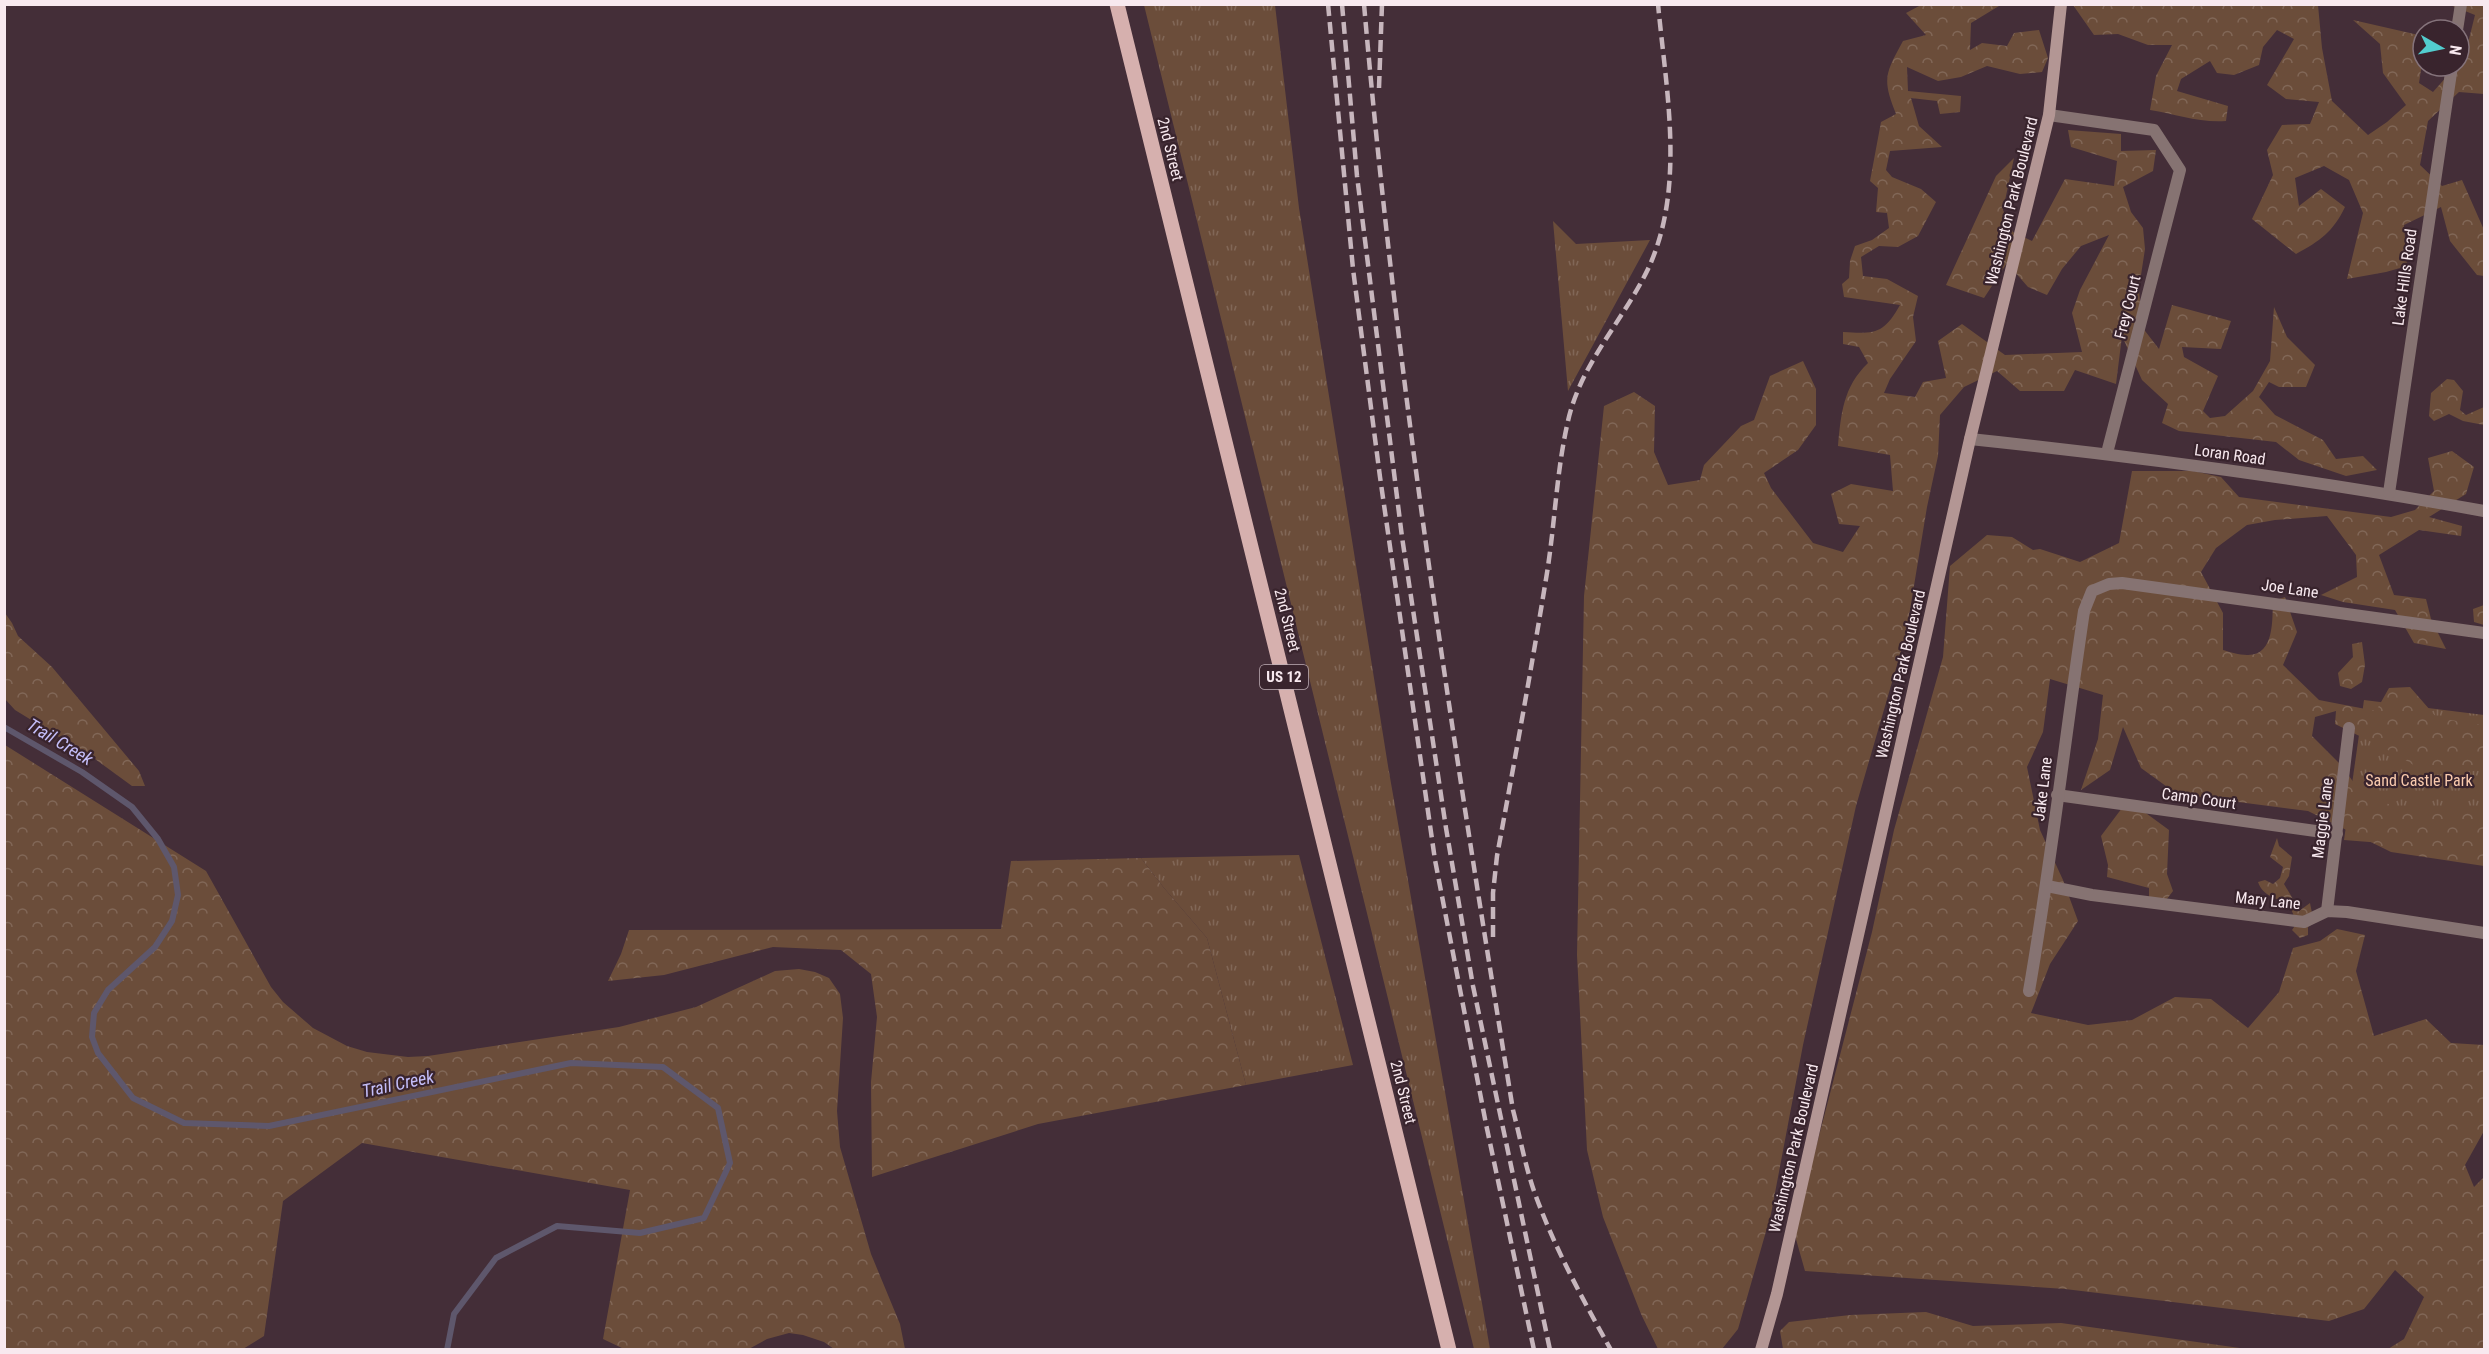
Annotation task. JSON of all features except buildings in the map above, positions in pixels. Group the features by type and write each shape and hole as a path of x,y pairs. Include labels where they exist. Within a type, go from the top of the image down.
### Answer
{"main road":[{"name":"2nd Street","path":"1117,4 1449,1350"}],"street":[{"name":"Washington Park Boulevard","path":"1761,1350 1777,1294 1970,439 2049,115 2061,4"},
{"name":"Lake Hills Road","path":"2388,494 2450,78"},
{"name":"Frey Court","path":"2049,115 2154,130 2180,170 2107,453"},
{"name":"Loran Road","path":"1970,439 2107,453 2388,494 2484,511"},
{"name":"Joe Lane","path":"2092,591 2109,584 2122,583 2484,633"},
{"name":"Jake Lane","path":"2029,992 2047,886 2057,795 2084,611 2092,591"},
{"name":"Maggie Lane","path":"2326,911 2349,728"},
{"name":"Camp Court","path":"2057,795 2337,834"},
{"name":"Mary Lane","path":"2047,886 2092,895 2304,922 2326,911 2484,933"}],"green space":[{"path":"1144,5 1275,5 1299,208 1388,766 1490,1349 1474,1349"},
{"path":"1921,5 1997,5 1999,6 1971,23 1970,50 1982,43 2007,46 2014,33 2039,30 2048,58 2042,72 2020,74 1987,66 1961,77 1938,81 1907,67 1908,91 1961,96 1960,112 1940,114 1937,101 1911,98 1919,126 1942,147 1890,151 1886,170 1892,177 1921,189 1936,202 1918,236 1898,247 1879,246 1861,257 1863,276 1887,279 1918,296 1913,317 1916,341 1890,379 1884,393 1915,397 1923,382 1946,378 1938,341 1962,324 2005,355 2082,352 2072,313 2080,290 2109,235 2081,246 2062,269 2047,295 2028,287 2007,263 1984,298 1946,285 1996,176 2014,158 2003,210 2013,232 2032,241 2065,179 2114,186 2117,161 2071,147 2068,130 2121,134 2121,151 2156,150 2153,171 2123,187 2131,212 2143,228 2145,249 2139,288 2142,327 2159,349 2172,305 2231,321 2221,349 2182,347 2184,357 2218,376 2203,411 2210,418 2225,416 2253,391 2270,361 2274,307 2287,337 2315,365 2306,387 2279,387 2269,382 2259,397 2275,415 2323,440 2336,459 2363,456 2377,470 2346,476 2299,460 2276,442 2179,431 2162,423 2168,404 2142,380 2122,336 2116,384 2075,370 2064,391 2020,391 1997,371 1964,387 1940,415 1938,456 1927,507 1906,634 1856,806 1803,1045 1771,1214 1738,1329 1722,1349 1658,1349 1641,1314 1603,1217 1587,1150 1577,955 1584,596 1604,406 1634,392 1655,406 1654,452 1668,485 1700,480 1704,465 1741,426 1754,420 1770,376 1803,361 1816,389 1816,425 1798,450 1764,473 1771,488 1813,543 1843,552 1860,526 1839,524 1831,494 1851,484 1893,491 1890,455 1838,446 1842,412 1848,391 1868,363 1859,347 1843,344 1843,332 1863,333 1878,330 1889,322 1900,305 1844,297 1842,284 1849,278 1850,261 1855,246 1872,240 1889,228 1887,213 1876,212 1878,188 1870,181 1881,122 1896,114 1887,84 1892,61 1903,41 1926,35 1906,13"},
{"path":"2073,5 2318,5 2322,48 2332,101 2368,135 2406,105 2383,73 2380,44 2353,20 2411,33 2411,78 2420,78 2419,83 2433,92 2445,78 2471,78 2471,31 2475,15 2450,5 2484,5 2484,94 2459,92 2428,121 2420,165 2442,186 2462,180 2484,230 2484,276 2477,275 2450,241 2441,207 2404,225 2407,266 2347,279 2363,213 2349,180 2324,166 2295,178 2299,206 2321,189 2345,207 2336,223 2319,240 2296,254 2252,219 2273,175 2267,150 2282,125 2310,124 2319,102 2286,99 2267,85 2294,39 2277,30 2263,47 2259,65 2234,75 2217,73 2210,61 2181,79 2177,91 2228,106 2226,121 2216,121 2150,110 2156,76 2172,45 2148,45 2118,34 2094,35"},
{"path":"1553,221 1576,244 1650,240 1568,391"},
{"path":"2447,379 2454,380 2463,391 2460,410 2466,415 2484,407 2484,425 2463,421 2449,414 2434,421 2429,416 2431,393"},
{"path":"2452,451 2474,467 2466,494 2429,517 2462,526 2461,536 2419,530 2379,555 2394,595 2426,599 2431,619 2446,649 2414,643 2395,610 2343,602 2321,595 2357,577 2356,555 2327,516 2275,520 2247,525 2216,548 2201,572 2223,613 2223,650 2247,655 2263,650 2272,626 2273,601 2285,597 2297,632 2283,665 2319,700 2376,711 2389,688 2410,687 2437,718 2484,725 2484,770 2429,775 2396,754 2335,724 2336,711 2315,717 2312,736 2341,765 2365,798 2428,814 2481,811 2484,807 2484,866 2391,852 2308,811 2177,794 2141,768 2123,727 2110,770 2081,790 2098,739 2103,695 2050,679 2043,732 2027,767 2040,830 2063,880 2078,921 2050,964 2031,1013 2088,1025 2132,1020 2175,997 2211,999 2248,1028 2279,992 2293,948 2320,941 2337,929 2365,935 2356,971 2374,1036 2426,1019 2451,1043 2484,1045 2484,1131 2465,1165 2474,1187 2484,1177 2484,1349 2388,1349 2404,1339 2424,1297 2395,1270 2364,1309 2329,1321 2065,1289 1805,1271 1794,1232 1872,932 1894,830 1943,657 1950,566 1987,535 2012,537 2033,550 2040,549 2080,562 2119,543 2132,471 2193,471 2221,477 2239,497 2391,517 2415,510 2434,491 2428,458"},
{"path":"2484,605 2484,625 2474,622 2473,609"},
{"path":"5,613 18,636 52,667 139,771 145,786 132,786 95,759 15,710 5,699"},
{"path":"2362,642 2365,665 2362,682 2351,689 2340,686 2338,673 2353,657 2352,644"},
{"name":"Sand Castle Park","path":"2364,700 2484,715 2484,851 2344,840"},
{"path":"5,745 206,871 271,987 283,1002 313,1028 347,1046 367,1052 408,1057 428,1056 619,1027 696,1007 775,971 799,969 829,978 840,994 843,1018 837,1111 840,1147 871,1254 900,1324 905,1349 834,1349 824,1342 789,1333 767,1339 747,1350 624,1349 603,1339 630,1190 362,1143 283,1201 264,1336 243,1349 5,1349"},
{"path":"2128,800 2169,830 2167,874 2173,891 2160,908 2149,907 2149,888 2107,877 2108,865 2101,836"},
{"path":"2277,838 2279,846 2292,857 2289,876 2284,884 2293,899 2289,903 2267,894 2258,882 2265,880 2273,884 2280,878 2283,867 2270,857"},
{"path":"1299,855 1353,1065 1246,1085 1207,938 1141,858"},
{"path":"1141,858 1207,938 1246,1085 1038,1124 872,1177 871,1082 877,1017 871,974 841,950 773,947 664,975 608,981 629,930 1001,929 1011,861"},
{"path":"2310,903 2314,923 2308,927 2308,935 2300,938 2292,930 2297,923 2291,909 2299,911"},
{"path":"1926,1312 1973,1326 2061,1323 2247,1349 1783,1349 1780,1331 1789,1322 1850,1315"}],"waterway":[{"name":"Trail Creek","path":"4,727 82,772 132,807 158,839 174,867 178,895 172,921 155,947 108,990 94,1013 92,1037 98,1053 133,1098 184,1123 269,1126 571,1063 663,1067 718,1108 730,1163 704,1218 640,1233 557,1226 496,1258 454,1314 447,1350"}],"railway":[{"path":"1328,4 1353,269 1380,477 1435,860 1486,1124 1534,1350"},
{"path":"1342,4 1357,176 1402,537 1446,828 1473,986 1550,1350"},
{"path":"1364,4 1392,282 1409,420 1448,697 1513,1110 1534,1191 1550,1232 1611,1350"},
{"path":"1379,88 1382,4"},
{"path":"1493,937 1493,893 1497,856 1546,579 1568,421 1582,380 1648,269 1660,238 1667,206 1670,138 1658,4"}]}
